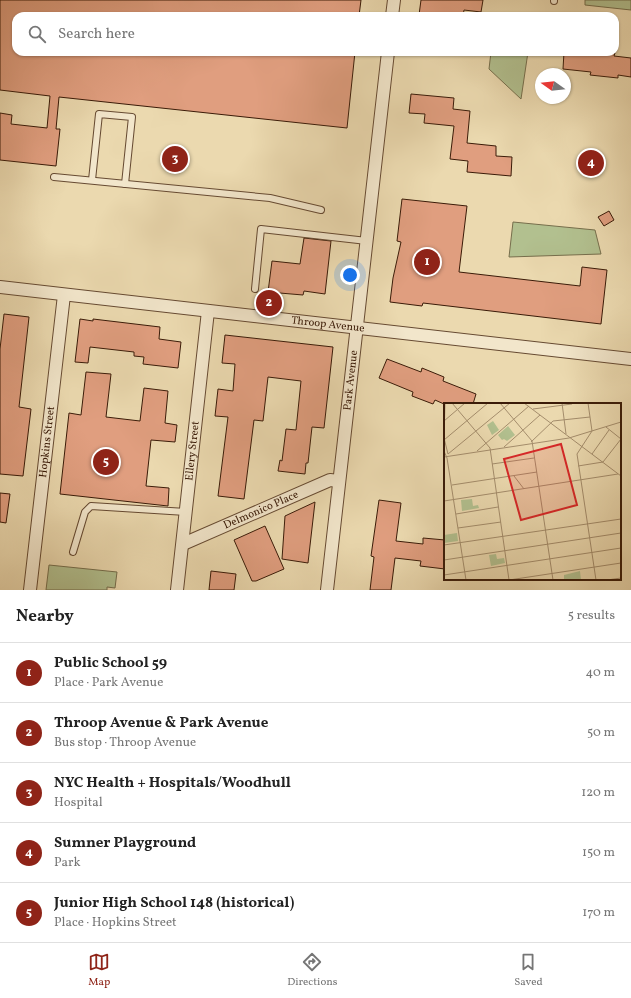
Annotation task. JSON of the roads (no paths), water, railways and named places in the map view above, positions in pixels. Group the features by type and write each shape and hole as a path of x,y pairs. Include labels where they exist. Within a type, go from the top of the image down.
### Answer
{"street":[{"path":"392,12 394,0"},
{"name":"Park Avenue","path":"327,590 388,56"},
{"name":"Throop Avenue","path":"0,287 631,359"},
{"name":"Hopkins Street","path":"30,590 64,295"},
{"name":"Ellery Street","path":"177,590 208,311"},
{"name":"Delmonico Place","path":"183,544 330,480 339,481"}],"lane":[{"path":"92,180 99,114 132,117 125,184"},
{"path":"54,177 270,198 321,210"},
{"path":"255,289 261,229 367,241"},
{"path":"73,552 85,512 90,506 186,512"}],"place":[{"name":"NYC Health + Hospitals/Woodhull","path":"175,159"},
{"name":"Sumner Playground","path":"591,163"},
{"name":"Public School 59","path":"427,262"},
{"name":"Throop Avenue & Park Avenue","path":"269,303"},
{"name":"Junior High School 148 (historical)","path":"106,462"}]}
